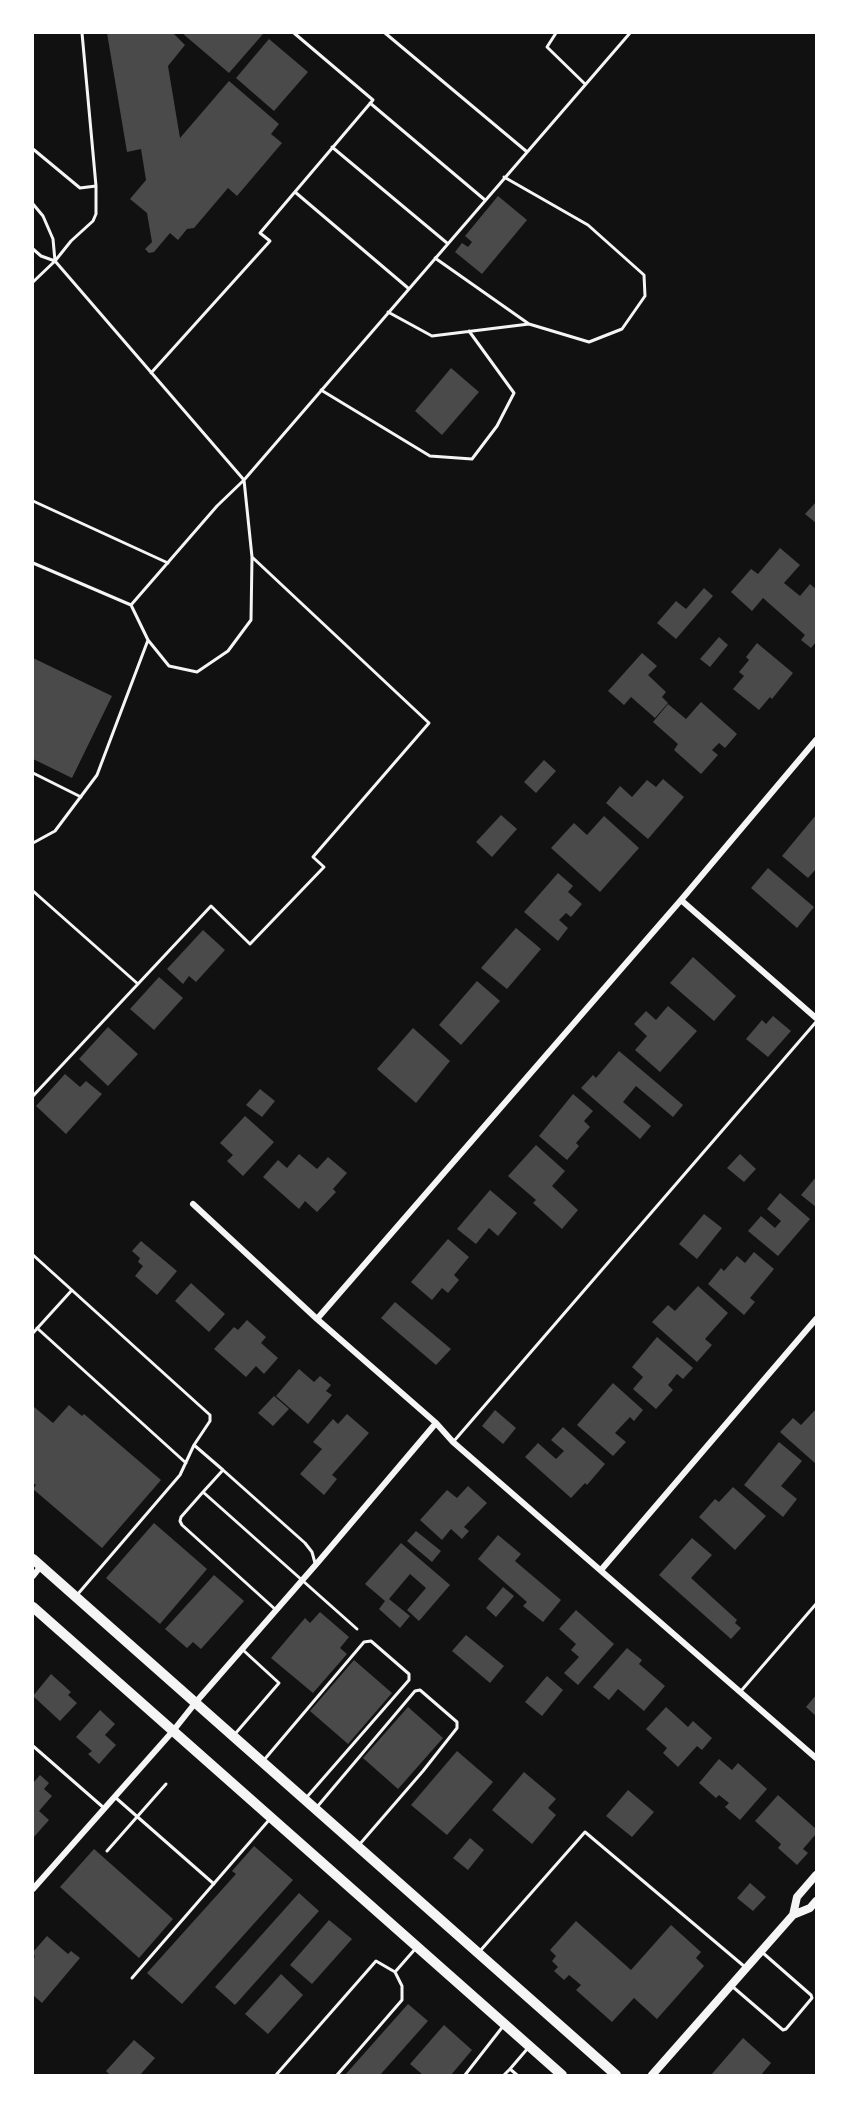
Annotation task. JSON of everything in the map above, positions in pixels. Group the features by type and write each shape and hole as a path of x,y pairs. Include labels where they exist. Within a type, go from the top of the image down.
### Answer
{"main road":[{"path":"37,1563 616,2075"},
{"path":"33,1606 562,2075"}],"street":[{"path":"317,1319 681,900 816,740"},
{"path":"681,900 816,1020"},
{"path":"193,1204 317,1319 436,1423 453,1442 816,1758"},
{"path":"601,1570 816,1319"},
{"path":"33,1889 173,1731 436,1423"},
{"path":"33,1576 37,1563"},
{"path":"652,2075 793,1914 797,1897 815,1877"},
{"path":"793,1914 810,1908 816,1901"}],"lane":[{"path":"33,282 55,261 70,241 93,221 96,214 96,186 82,33"},
{"path":"151,373 270,241 261,233 373,100 294,33"},
{"path":"385,33 526,151"},
{"path":"556,33 547,48 585,84"},
{"path":"131,605 217,506 244,480 630,33"},
{"path":"370,103 484,200"},
{"path":"332,147 447,243"},
{"path":"33,149 80,188 96,186"},
{"path":"435,258 529,324 589,342 622,329 645,296 644,275 588,225 504,177"},
{"path":"295,192 408,288"},
{"path":"33,204 43,216 52,239 55,261"},
{"path":"33,249 41,256 55,261 244,480 252,557 251,620 228,651 197,672 169,666 148,640 131,605 33,564"},
{"path":"388,312 432,336 529,324"},
{"path":"321,390 430,456 472,459 497,426 514,393 469,331"},
{"path":"33,501 168,563"},
{"path":"33,1096 211,906 250,944 324,867 313,857 429,723 252,557"},
{"path":"33,843 55,831 97,775 148,640"},
{"path":"33,773 81,796"},
{"path":"33,891 138,984"},
{"path":"453,1442 816,1020"},
{"path":"33,1255 210,1415 210,1421 194,1445 180,1475 75,1596"},
{"path":"33,1262 37,1258"},
{"path":"33,1333 72,1289"},
{"path":"37,1328 186,1463"},
{"path":"194,1445 306,1543 316,1565"},
{"path":"222,1470 180,1521 276,1610"},
{"path":"203,1492 357,1629"},
{"path":"740,1693 816,1604"},
{"path":"263,1762 364,1642 371,1641 409,1674 409,1680 305,1799"},
{"path":"233,1736 279,1683 242,1649"},
{"path":"315,1809 415,1691 420,1690 457,1722 457,1728 358,1846"},
{"path":"33,1746 104,1809"},
{"path":"107,1851 166,1784"},
{"path":"114,1797 214,1884"},
{"path":"132,1977 271,1817"},
{"path":"478,1953 585,1832 747,1969"},
{"path":"395,1972 417,1946"},
{"path":"732,1986 783,2030 786,2029 812,1998 812,1995 761,1952"},
{"path":"276,2075 376,1961 395,1972 402,1986 402,2000 337,2075"},
{"path":"465,2075 505,2024"},
{"path":"504,2075 530,2046"},
{"path":"510,2069 517,2075"}],"building":[{"path":"107,33 173,33 185,45 168,66 180,138 229,81 279,124 271,134 282,143 237,196 228,188 194,228 187,229 178,240 170,233 154,252 149,253 145,249 152,242 147,213 130,199 146,180 141,149 127,152"},
{"path":"182,33 262,33 263,34 229,73"},
{"path":"269,39 308,72 274,111 236,78"},
{"path":"498,196 527,220 482,274 455,252 462,243 468,247 472,242 465,236"},
{"path":"451,368 479,392 442,435 415,411"},
{"path":"816,502 816,523 805,514"},
{"path":"780,548 800,565 784,583 800,596 810,584 816,589 816,642 811,648 801,640 805,635 763,598 752,611 731,592 751,569 758,574"},
{"path":"704,588 713,596 676,639 657,623 676,601 686,609"},
{"path":"719,637 728,645 710,667 700,659"},
{"path":"757,643 793,673 772,699 770,697 759,710 733,689 744,676 739,672 749,660 746,657"},
{"path":"642,653 657,666 648,675 666,692 662,697 668,703 655,718 631,697 624,705 608,691"},
{"path":"33,658 112,696 72,778 33,759"},
{"path":"701,702 737,734 725,748 719,743 712,750 718,755 701,774 674,750 678,744 653,722 668,704 686,719"},
{"path":"544,760 556,771 536,793 524,782"},
{"path":"663,779 684,797 648,839 606,803 620,786 632,797 647,780 656,787"},
{"path":"501,815 517,829 492,857 476,842"},
{"path":"816,815 816,869 808,878 782,856"},
{"path":"604,816 639,848 600,892 551,848 574,823 587,835"},
{"path":"768,868 814,907 797,928 751,888"},
{"path":"558,873 573,886 568,892 582,904 571,917 566,913 559,920 568,928 558,941 524,912"},
{"path":"516,928 541,949 507,989 481,968"},
{"path":"203,930 225,950 196,982 189,976 183,984 167,969"},
{"path":"693,957 736,996 714,1021 670,983"},
{"path":"159,977 183,998 154,1030 130,1009"},
{"path":"477,981 500,1001 461,1045 439,1025"},
{"path":"668,1006 697,1031 660,1072 635,1050 647,1036 634,1024 646,1011 656,1020"},
{"path":"773,1016 791,1031 768,1057 746,1039 762,1020 766,1024"},
{"path":"108,1027 138,1054 108,1086 79,1059"},
{"path":"413,1028 450,1061 416,1103 377,1069"},
{"path":"619,1051 683,1105 673,1117 636,1086 623,1102 651,1126 640,1139 581,1088 593,1075 596,1078"},
{"path":"65,1074 80,1087 86,1081 102,1094 66,1134 36,1106"},
{"path":"260,1089 275,1101 262,1117 246,1105"},
{"path":"573,1094 593,1111 584,1121 590,1127 576,1143 579,1146 567,1160 539,1136"},
{"path":"245,1116 274,1142 243,1176 227,1161 233,1155 220,1143"},
{"path":"536,1145 565,1171 552,1186 578,1210 562,1229 533,1203 536,1200 508,1176"},
{"path":"299,1154 317,1169 328,1157 347,1173 333,1189 336,1192 317,1212 305,1201 299,1209 263,1177 278,1160 287,1168"},
{"path":"740,1154 756,1169 744,1182 727,1168"},
{"path":"816,1177 816,1207 801,1195"},
{"path":"490,1190 517,1213 498,1236 489,1228 476,1244 457,1229"},
{"path":"780,1193 810,1219 778,1256 748,1231 761,1216 775,1228 781,1221 767,1209"},
{"path":"704,1214 722,1228 697,1259 679,1244"},
{"path":"448,1239 469,1257 454,1275 459,1280 448,1293 442,1288 432,1300 411,1282"},
{"path":"141,1241 177,1271 157,1295 135,1276 143,1266 138,1262 140,1258 132,1251"},
{"path":"754,1252 774,1269 750,1298 755,1302 744,1315 708,1284 721,1268 724,1271 737,1256 745,1263"},
{"path":"191,1283 225,1314 209,1332 175,1301"},
{"path":"698,1286 728,1313 705,1339 712,1345 697,1362 652,1322 668,1305 675,1311"},
{"path":"395,1302 451,1349 436,1365 381,1318"},
{"path":"247,1320 266,1337 261,1343 278,1358 264,1374 256,1366 246,1377 214,1349 234,1327 238,1330"},
{"path":"657,1337 693,1368 683,1379 677,1374 668,1385 673,1390 656,1409 633,1389 643,1377 632,1367"},
{"path":"299,1369 314,1382 320,1376 331,1385 326,1391 332,1395 308,1424 276,1396"},
{"path":"613,1383 643,1410 634,1421 630,1417 615,1433 626,1442 613,1456 577,1425"},
{"path":"274,1396 289,1409 273,1426 258,1413"},
{"path":"69,1405 82,1416 84,1414 161,1480 102,1548 33,1489 36,1485 33,1483 33,1406 53,1423"},
{"path":"816,1409 816,1464 780,1432 793,1418 801,1425"},
{"path":"495,1410 516,1428 503,1444 482,1426"},
{"path":"347,1414 369,1433 332,1475 337,1479 324,1495 300,1474 322,1449 313,1442 333,1419 338,1424"},
{"path":"563,1427 605,1464 587,1485 585,1483 571,1498 525,1457 538,1443 556,1459 564,1451 551,1440"},
{"path":"779,1442 802,1461 781,1486 797,1499 783,1517 744,1485"},
{"path":"468,1486 487,1503 464,1527 469,1531 462,1539 451,1529 442,1540 420,1520 447,1490 457,1498"},
{"path":"733,1487 766,1516 735,1550 699,1517 715,1499 719,1502"},
{"path":"154,1523 207,1569 160,1624 106,1578"},
{"path":"416,1531 441,1551 432,1562 407,1541"},
{"path":"498,1535 521,1554 515,1561 561,1600 543,1622 523,1606 527,1602 478,1559"},
{"path":"692,1538 712,1555 691,1578 737,1620 735,1623 741,1628 731,1639 659,1575"},
{"path":"401,1543 450,1585 419,1621 407,1610 426,1588 410,1574 389,1599 410,1616 400,1628 379,1609 385,1601 365,1584"},
{"path":"214,1575 244,1601 201,1649 193,1642 187,1648 165,1629"},
{"path":"503,1587 514,1596 496,1617 486,1608"},
{"path":"576,1610 614,1644 578,1685 564,1673 579,1657 571,1650 576,1644 559,1629"},
{"path":"320,1612 349,1637 340,1648 347,1654 313,1693 271,1658 305,1618 310,1623"},
{"path":"466,1635 504,1666 490,1683 452,1651"},
{"path":"627,1648 642,1660 639,1664 665,1686 644,1711 618,1689 609,1700 593,1687"},
{"path":"354,1660 392,1693 348,1744 310,1711"},
{"path":"51,1674 71,1692 68,1695 77,1703 60,1721 33,1696"},
{"path":"547,1676 563,1690 542,1716 525,1702"},
{"path":"816,1695 816,1716 806,1707"},
{"path":"408,1707 443,1738 398,1789 363,1758"},
{"path":"666,1707 688,1727 693,1721 712,1738 702,1750 697,1746 678,1767 663,1753 667,1748 646,1729"},
{"path":"100,1710 115,1724 105,1735 116,1745 99,1764 88,1754 92,1751 76,1737"},
{"path":"457,1751 493,1782 447,1835 411,1805"},
{"path":"719,1759 732,1770 738,1763 767,1789 740,1820 725,1807 729,1803 719,1795 716,1798 699,1783"},
{"path":"524,1772 556,1799 548,1808 556,1815 532,1844 492,1810"},
{"path":"40,1775 49,1783 44,1789 52,1796 39,1811 49,1820 33,1838 33,1783"},
{"path":"628,1790 654,1812 632,1837 606,1816"},
{"path":"778,1795 816,1829 816,1834 803,1849 808,1853 797,1865 778,1848 781,1844 755,1821"},
{"path":"470,1838 484,1850 468,1870 453,1858"},
{"path":"254,1846 293,1880 182,2004 147,1973 236,1874 232,1871"},
{"path":"94,1849 173,1919 139,1958 60,1887"},
{"path":"750,1883 766,1897 753,1911 737,1898"},
{"path":"299,1893 319,1911 235,2005 215,1987"},
{"path":"329,1920 352,1939 312,1984 290,1965"},
{"path":"576,1921 631,1970 671,1925 701,1952 696,1958 704,1966 657,2019 634,1998 612,2022 576,1990 581,1985 569,1975 564,1980 554,1971 558,1967 552,1961 556,1956 550,1950"},
{"path":"47,1936 68,1954 71,1951 80,1958 42,2003 33,1995 33,1959 35,1957 33,1952"},
{"path":"281,1974 303,1995 268,2034 245,2014"},
{"path":"408,2004 428,2021 380,2075 345,2075"},
{"path":"444,2025 472,2050 451,2075 423,2075 410,2064"},
{"path":"743,2038 771,2063 761,2075 711,2075"},
{"path":"134,2040 155,2058 140,2075 110,2075 106,2071"}]}
